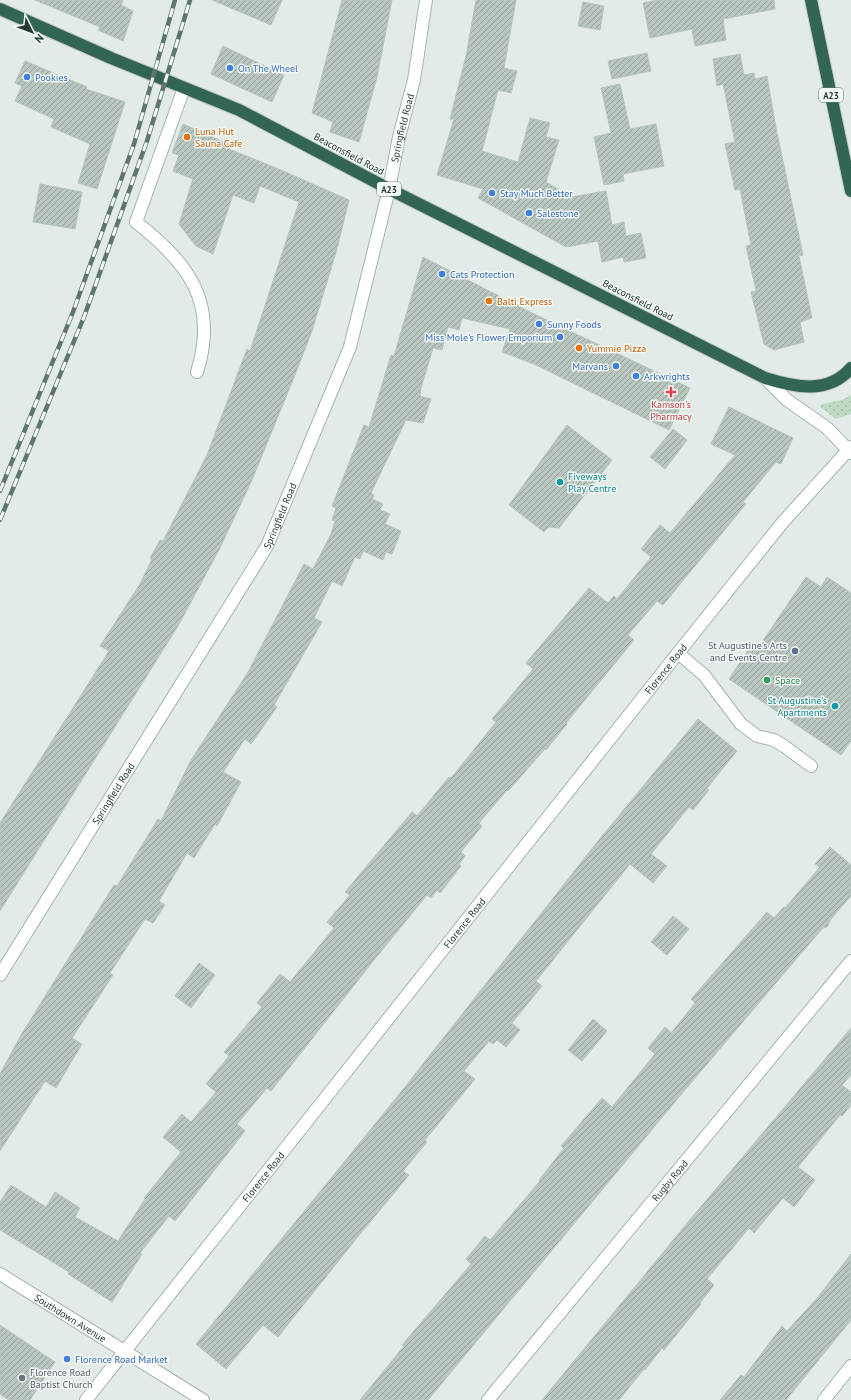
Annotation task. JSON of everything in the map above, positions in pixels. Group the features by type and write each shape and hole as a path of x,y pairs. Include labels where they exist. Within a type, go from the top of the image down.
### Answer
{"highway":[{"name":"A23","path":"811,0 851,191"},
{"name":"Beaconsfield Road","path":"0,9 90,50 239,110 389,189 765,378 791,386 818,386 840,378 851,368"}],"street":[{"name":"Springfield Road","path":"0,975 267,546 350,347 389,189 399,137 414,80 426,0"},
{"path":"184,88 136,222 156,238 174,256 197,289 202,312 203,336 202,354 197,372"},
{"name":"Beaconsfield Road","path":"765,378 787,400 827,428 850,450"},
{"name":"Florence Road","path":"86,1400 783,522 850,450"},
{"path":"678,653 704,675 741,724 748,730 757,736 779,743 811,766"},
{"name":"Rugby Road","path":"488,1400 851,961"},
{"name":"Southdown Avenue","path":"0,1274 203,1400"},
{"path":"824,1400 851,1366"}],"green space":[{"path":"851,395 851,414 836,419 820,407 822,404 842,400"}],"building":[{"path":"35,0 123,0 121,5 133,11 123,41 98,30 100,27"},
{"path":"212,0 282,0 271,25"},
{"path":"342,0 392,0 377,77 359,142 330,132 333,122 312,113"},
{"path":"476,0 516,0 504,68 517,71 511,93 498,90 482,151 518,162 530,118 550,123 546,137 559,140 546,182 571,197 606,191 612,225 624,222 626,236 641,233 646,258 624,262 623,257 602,262 598,241 566,247 478,198 483,189 437,175 454,119 450,119 466,56"},
{"path":"658,0 774,0 775,9 723,19 726,40 695,46 692,29 650,38 643,3"},
{"path":"583,2 604,6 600,30 578,26"},
{"path":"223,46 284,75 272,102 211,74"},
{"path":"647,53 651,71 612,79 608,61"},
{"path":"740,54 744,75 754,73 755,79 767,76 776,128 803,255 799,256 812,318 800,322 804,342 774,350 764,344 751,292 756,291 746,246 751,245 740,189 735,190 725,144 735,142 723,84 717,86 713,59"},
{"path":"25,61 87,87 86,89 125,102 97,189 78,183 90,144 51,127 54,119 15,101 22,86 15,83"},
{"path":"620,84 630,129 656,124 664,166 623,174 624,181 604,185 594,137 611,133 601,88"},
{"path":"183,124 230,145 229,149 349,200 337,249 312,331 252,480 220,548 178,626 0,911 0,823 109,651 100,646 140,584 152,559 150,558 160,540 163,541 207,455 247,349 250,351 299,202 260,186 254,203 233,195 213,254 196,246 179,224 193,179 173,171 179,155 172,153"},
{"path":"40,184 82,192 75,229 33,222"},
{"path":"423,257 534,314 690,388 669,430 536,365 502,352 510,329 462,318 459,330 448,327 442,350 433,348 421,388 420,396 431,399 423,423 406,420 371,493 374,495 372,499 383,504 380,510 390,514 385,524 401,531 392,554 386,552 383,560 363,551 360,559 355,557 342,586 332,581 314,618 322,622 274,705 277,707 251,744 245,739 223,772 241,782 217,826 215,824 194,858 187,853 159,901 165,905 153,923 145,919 110,973 113,975 72,1038 82,1044 56,1088 45,1081 0,1151 0,1074 21,1035 114,885 117,886 158,819 161,821 191,760 247,674 304,564 313,569 331,534 335,521 332,520 336,508 332,506 364,425 369,427 391,355 394,356"},
{"path":"729,407 793,438 781,464 776,462 743,502 746,504 663,605 657,601 628,635 634,640 566,723 567,724 546,750 545,749 508,791 507,790 479,823 482,826 461,852 465,856 459,864 461,866 440,893 437,890 431,898 427,895 271,1091 267,1088 237,1124 245,1131 175,1221 169,1216 140,1253 142,1254 112,1302 68,1274 69,1272 0,1230 0,1202 11,1185 46,1207 55,1192 80,1208 75,1217 118,1241 145,1199 144,1198 181,1152 163,1137 182,1114 191,1122 216,1092 206,1084 229,1056 224,1052 262,1007 257,1003 280,974 290,982 334,928 327,922 350,895 345,892 412,812 417,816 449,777 451,778 496,722 492,719 533,669 526,663 589,588 608,603 614,596 617,599 651,557 641,549 660,525 670,533 735,455 711,444"},
{"name":"Fiveways Play Centre","path":"567,425 612,460 559,528 549,527 544,532 509,505"},
{"path":"673,429 687,440 665,469 650,457"},
{"name":"St Augustine's Arts and Events Centre","path":"806,577 821,587 827,577 851,593 851,741 841,755 729,679 752,644 758,648"},
{"path":"698,719 737,751 707,788 709,790 693,810 689,807 651,854 667,866 653,883 630,864 536,981 542,986 512,1023 520,1030 506,1047 497,1040 493,1044 489,1041 464,1071 475,1079 425,1140 427,1142 403,1171 409,1175 278,1337 263,1325 226,1369 196,1344 397,1097 594,846"},
{"path":"830,847 851,865 851,896 831,919 827,927 823,928 809,944 679,1097 428,1400 360,1400 404,1346 402,1345 471,1264 466,1259 485,1236 490,1240 540,1181 539,1180 564,1148 561,1146 602,1098 612,1107 655,1054 648,1048 665,1027 671,1033 695,1003 691,999 767,912 774,918 784,907 785,908 820,867 815,864"},
{"path":"673,916 689,929 667,955 651,942"},
{"path":"199,963 215,975 191,1008 175,996"},
{"path":"593,1019 607,1031 582,1061 568,1050"},
{"path":"851,1028 851,1075 842,1085 851,1092 851,1105 842,1116 840,1115 798,1167 815,1180 794,1207 783,1198 754,1233 749,1228 707,1279 714,1285 700,1303 701,1304 664,1350 662,1348 619,1400 542,1400 688,1222"},
{"path":"851,1254 851,1320 786,1400 720,1400 741,1375 744,1377 782,1326 787,1331 818,1297"},
{"name":"Florence Road Baptist Church","path":"0,1325 55,1362 30,1400 9,1400 0,1394"}],"railway":[{"path":"0,491 73,312 134,144 175,0"},
{"path":"0,520 84,317 147,141 190,0"}],"place":[{"name":"On The Wheel","path":"230,68"},
{"name":"Pookies","path":"27,77"},
{"name":"Luna Hut Sauna Cafe","path":"187,137"},
{"name":"Stay Much Better","path":"492,193"},
{"name":"Salestone","path":"529,213"},
{"name":"Cats Protection","path":"442,274"},
{"name":"Balti Express","path":"489,301"},
{"name":"Sunny Foods","path":"539,324"},
{"name":"Miss Mole's Flower Emporium","path":"560,337"},
{"name":"Yummie Pizza","path":"579,348"},
{"name":"Marvans","path":"616,366"},
{"name":"Arkwrights","path":"636,376"},
{"name":"Kamson's Pharmacy","path":"671,392"},
{"name":"Fiveways Play Centre","path":"560,482"},
{"name":"St Augustine's Arts and Events Centre","path":"795,651"},
{"name":"Space","path":"767,680"},
{"name":"St Augustine's Apartments","path":"835,706"},
{"name":"Florence Road Market","path":"67,1359"},
{"name":"Florence Road Baptist Church","path":"22,1378"}]}
